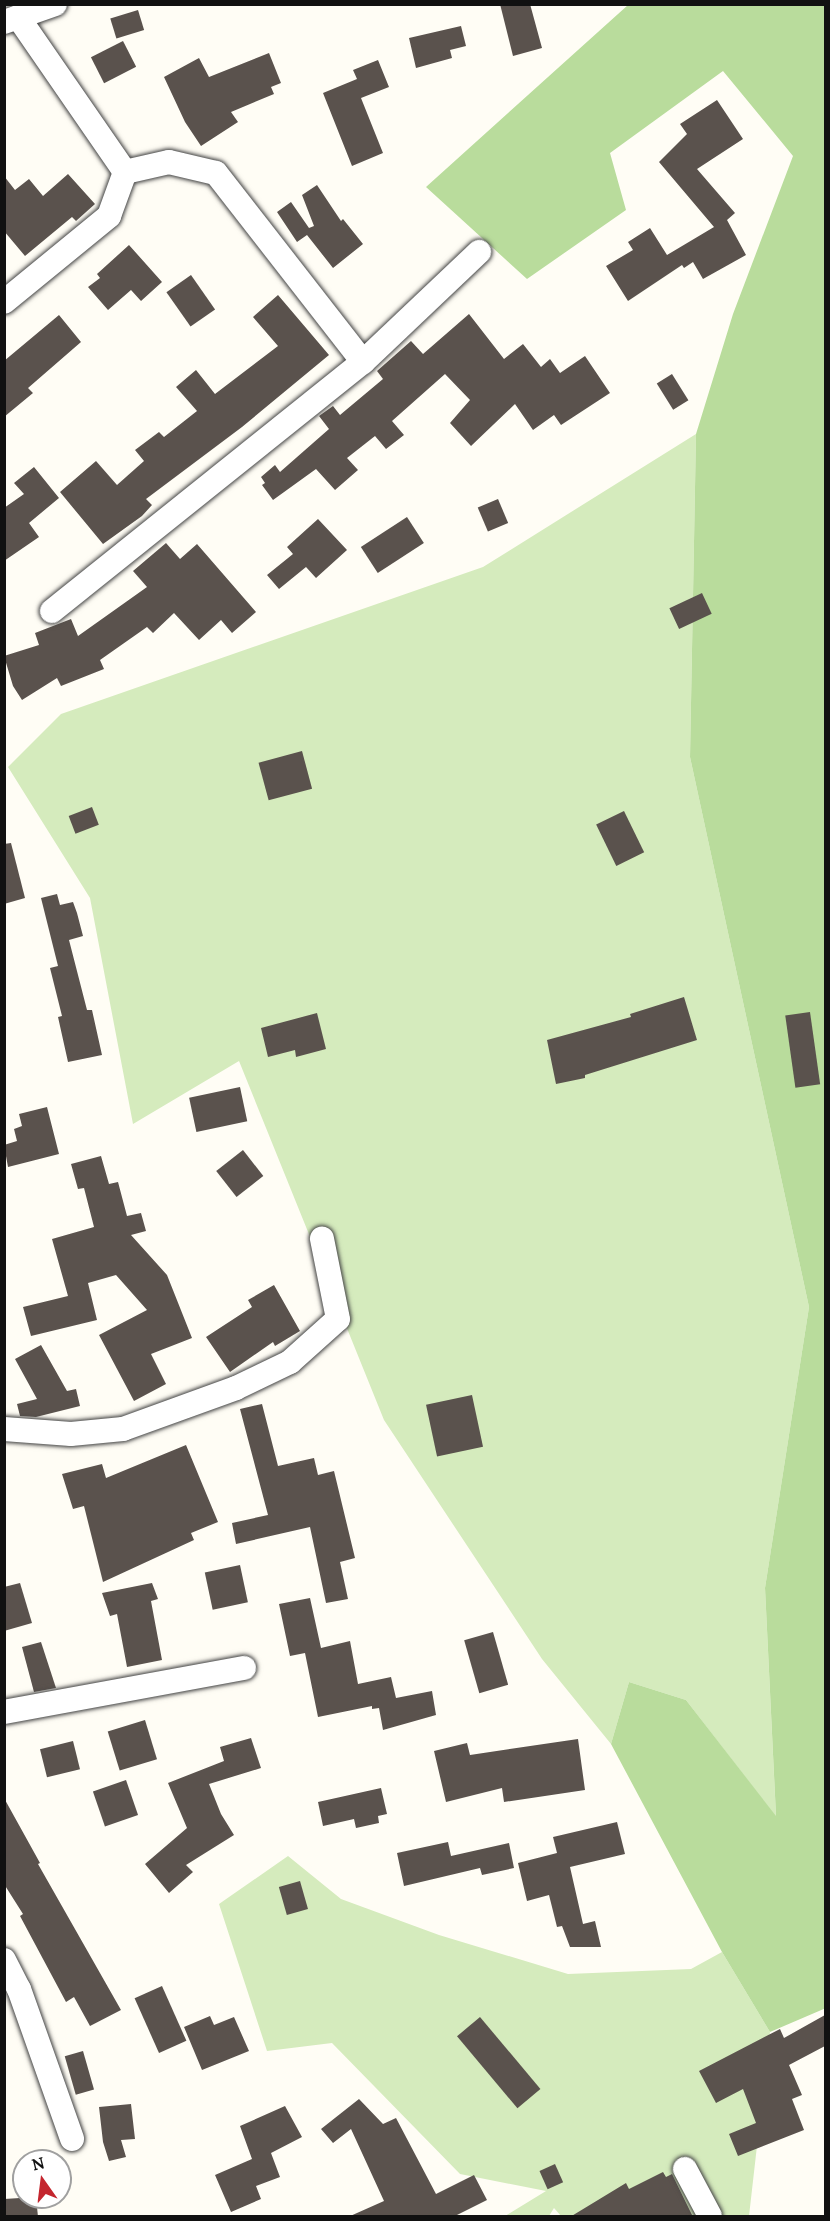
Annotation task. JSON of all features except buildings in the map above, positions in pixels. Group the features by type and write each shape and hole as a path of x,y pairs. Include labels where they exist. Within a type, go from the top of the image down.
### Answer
{"street":[{"path":"56,4 11,20 125,172"},
{"path":"125,172 169,162 216,173 363,362"},
{"path":"4,302 109,216 125,172"},
{"path":"52,610 363,362 479,252"},
{"path":"4,1429 71,1434 123,1429 236,1388 290,1362 338,1319 322,1239"},
{"path":"4,1712 244,1668"},
{"path":"4,1960 19,1989 72,2139"},
{"path":"685,2169 710,2217"}],"green space":[{"path":"628,5 825,5 826,2008 770,2032 722,1952 611,1744 629,1682 686,1700 776,1816 765,1588 809,1307 690,757 696,434 733,314 793,156 723,71 610,153 626,210 527,279 426,187"},
{"path":"696,434 690,757 809,1307 765,1588 776,1817 686,1700 629,1682 611,1744 542,1659 384,1420 239,1061 133,1124 90,898 8,767 61,714 483,567"},
{"path":"288,1856 341,1899 439,1935 568,1974 691,1969 722,1952 770,2032 749,2216 561,2216 554,2208 549,2216 505,2216 546,2191 460,2174 332,2043 267,2051 219,1904"}]}
